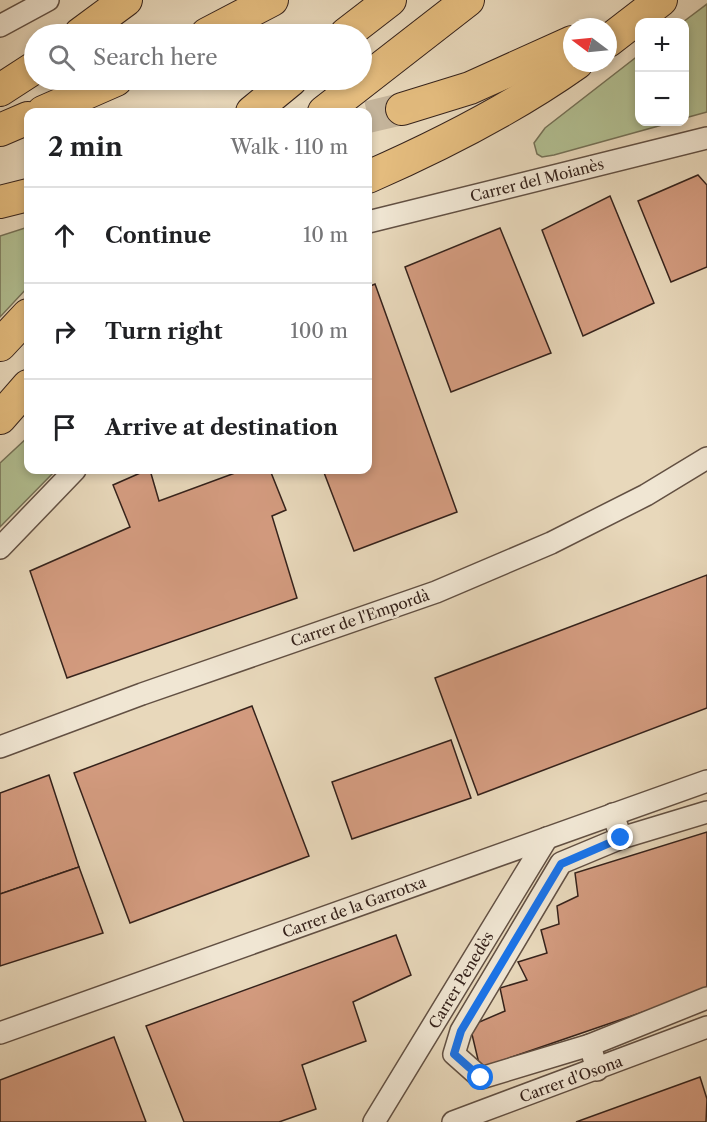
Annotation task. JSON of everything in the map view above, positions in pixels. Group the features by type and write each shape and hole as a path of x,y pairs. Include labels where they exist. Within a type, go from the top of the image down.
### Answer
{"highway":[{"path":"94,24 126,0"},
{"path":"359,24 390,0"},
{"path":"372,75 468,0"},
{"path":"615,18 645,0"},
{"path":"617,34 661,0"},
{"path":"227,24 270,2"},
{"path":"402,109 470,88 563,46"},
{"path":"372,175 459,135 518,102 563,72"},
{"path":"0,90 24,74"},
{"path":"52,108 93,90"},
{"path":"257,108 279,90"},
{"path":"329,108 352,90"},
{"path":"0,130 24,120"},
{"path":"0,202 24,196"},
{"path":"0,345 24,319"},
{"path":"0,418 24,391"},
{"path":"0,429 24,408"}],"street":[{"path":"0,26 48,0"},
{"name":"Carrer del Moianès","path":"372,221 707,138"},
{"name":"Carrer de l'Empordà","path":"0,747 141,694 436,592 551,543 646,495 707,458"},
{"path":"0,548 71,474"},
{"name":"Carrer de la Garrotxa","path":"0,1034 707,780"},
{"path":"707,812 621,838 561,864 461,1031 454,1054 481,1078 590,1045 707,999"},
{"path":"613,814 621,838"},
{"name":"Carrer Penedès","path":"374,1122 548,838"},
{"name":"Carrer d'Osona","path":"453,1122 701,1033"},
{"path":"590,1045 597,1070"}],"green space":[{"path":"707,4 707,112 689,117 689,18"},
{"path":"635,58 635,126 659,126 542,157 537,154 534,143 545,128"},
{"path":"24,228 24,291 0,317 0,236"},
{"path":"24,441 24,474 52,474 0,527 0,463"}],"building":[{"path":"698,175 707,185 707,267 671,282 638,201"},
{"path":"610,196 654,303 583,336 542,230"},
{"path":"500,228 551,353 451,392 405,267"},
{"path":"375,284 457,512 354,551 325,474 372,474 372,285"},
{"path":"138,474 151,474 159,501 232,474 272,474 286,510 272,516 297,598 67,678 30,571 130,527 113,485"},
{"path":"707,575 707,708 478,795 435,678"},
{"path":"252,706 309,856 130,923 74,773"},
{"path":"451,740 471,798 352,839 332,782"},
{"path":"49,775 79,867 0,894 0,793"},
{"path":"707,832 707,990 480,1068 470,1026 505,1011 500,988 527,980 518,962 547,953 541,930 559,924 557,906 578,896 575,873"},
{"path":"79,867 103,933 0,966 0,894"},
{"path":"396,935 411,975 353,1002 366,1041 302,1065 316,1109 279,1122 184,1122 146,1026"},
{"path":"114,1037 146,1122 0,1122 0,1080"},
{"path":"700,1077 707,1099 706,1122 576,1122"}],"tunnel":[{"path":"372,116 402,109"}],"route":[{"path":"481,1078 454,1054 461,1031 561,864 621,838"}]}
